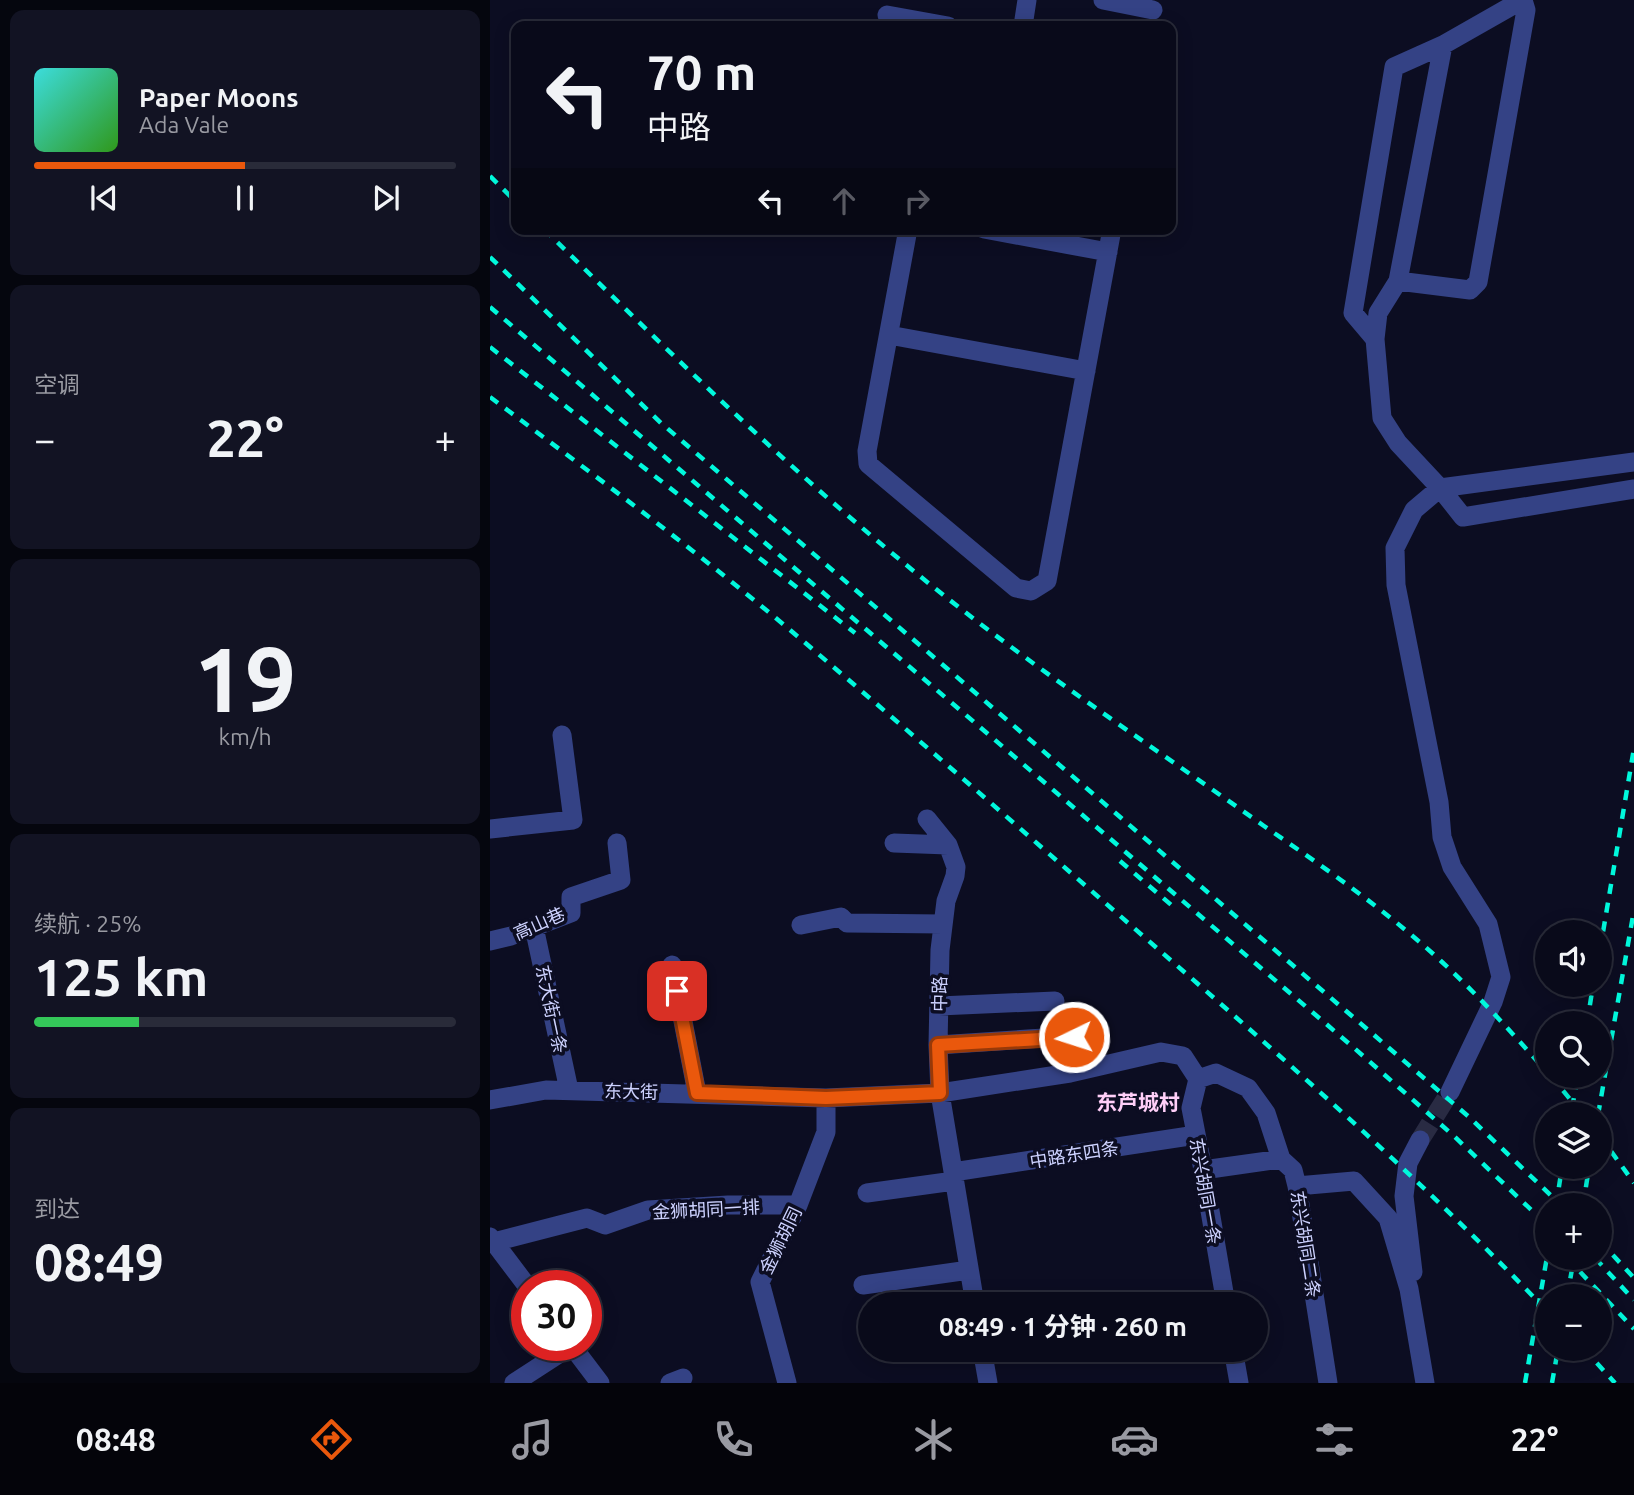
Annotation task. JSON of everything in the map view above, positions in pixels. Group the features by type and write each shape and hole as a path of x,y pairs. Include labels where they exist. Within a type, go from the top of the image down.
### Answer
{"street":[{"path":"1024,21 1027,0"},
{"path":"1103,0 1152,12"},
{"path":"1375,339 1353,313 1394,67 1443,45 1522,0 1527,10 1479,282 1470,290 1398,281"},
{"path":"887,14 923,21"},
{"path":"1443,45 1398,281 1378,313 1375,339 1382,418 1398,443 1463,517 1634,489"},
{"path":"907,235 867,451 868,464 1016,588 1031,591 1047,581 1111,235"},
{"path":"1016,235 1108,252"},
{"path":"888,335 1086,371"},
{"path":"1450,1092 1493,1002 1501,977 1488,924 1452,867 1442,837 1440,802 1396,584 1395,548 1414,510 1440,488 1634,462"},
{"path":"490,829 573,820 562,735"},
{"path":"927,819 948,845"},
{"name":"高山巷","path":"490,941 511,936 570,913 571,897 621,880 618,843"},
{"path":"894,843 948,845"},
{"name":"中路","path":"948,845 956,867 946,901 940,950 940,1093 973,1292"},
{"path":"801,925 841,917 847,923 943,924"},
{"name":"东大街一条","path":"534,927 569,1090"},
{"path":"672,965 697,1093"},
{"path":"939,1006 1055,1002"},
{"path":"938,1045 1074,1037"},
{"name":"东大街","path":"490,1100 546,1090 826,1098 940,1093 1070,1073 1161,1052 1183,1056 1198,1079"},
{"name":"东兴胡同二条","path":"1198,1079 1216,1073 1248,1088 1266,1113 1281,1159 1293,1170 1328,1383"},
{"name":"东兴胡同一条","path":"1198,1079 1191,1108 1224,1292"},
{"name":"金狮胡同","path":"787,1383 760,1282 798,1205 826,1132 826,1098"},
{"name":"中路东四条","path":"867,1193 1196,1135"},
{"path":"1409,1289 1413,1277 1413,1261 1404,1196 1408,1163 1420,1140"},
{"path":"1203,1170 1281,1159"},
{"path":"1297,1186 1354,1181 1388,1218 1409,1289 1425,1383"},
{"name":"金狮胡同一排","path":"492,1240 586,1219 605,1225 648,1210 729,1205 798,1205"},
{"path":"492,1240 515,1270"},
{"path":"863,1285 969,1270"},
{"path":"514,1383 548,1361"},
{"path":"583,1361 600,1383"},
{"path":"984,1362 988,1383"},
{"path":"1235,1362 1239,1383"}],"tunnel":[{"path":"1420,1140 1450,1092"}],"railway":[{"path":"490,176 511,197"},
{"path":"550,235 707,388 876,540 1028,660 1378,908 1456,975 1535,1059"},
{"path":"490,257 661,423 1469,1117 1548,1193"},
{"path":"490,307 1353,1047 1455,1137 1535,1214"},
{"path":"490,347 855,633"},
{"path":"490,397 716,570 908,731 1330,1101 1440,1204 1535,1299"},
{"path":"1605,920 1634,748"},
{"path":"1120,861 1176,909"},
{"path":"1600,1102 1634,910"},
{"path":"1589,1011 1591,997"},
{"path":"1561,1088 1572,1102"},
{"path":"1573,1102 1576,1088"},
{"path":"1612,1153 1634,1183"},
{"path":"1558,1193 1560,1179"},
{"path":"1585,1193 1587,1179"},
{"path":"1612,1254 1634,1278"},
{"path":"1525,1383 1545,1270"},
{"path":"1569,1284 1572,1270"},
{"path":"1578,1270 1634,1329"},
{"path":"1606,1270 1634,1300"},
{"path":"1552,1383 1556,1361"},
{"path":"1595,1361 1615,1383"}],"district":[{"name":"东芦城村","path":"1138,1102"}],"route":[{"path":"677,991 697,1093 826,1098 940,1093 938,1045 1074,1037"}]}
